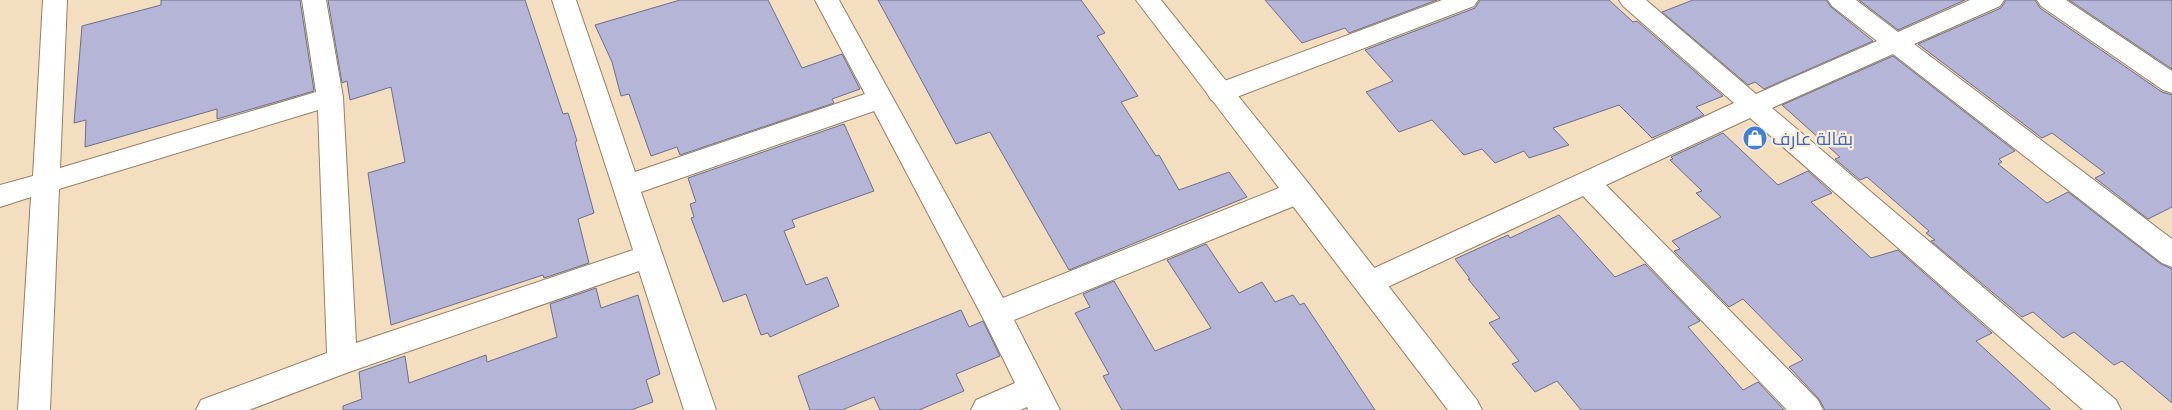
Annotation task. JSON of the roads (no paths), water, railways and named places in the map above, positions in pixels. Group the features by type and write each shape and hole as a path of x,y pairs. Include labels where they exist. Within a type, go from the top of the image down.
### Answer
{"street":[{"path":"34,410 55,0"},
{"path":"314,0 330,97 342,361"},
{"path":"564,0 700,410"},
{"path":"828,0 996,314 1039,400 987,410"},
{"path":"1148,0 1466,410"},
{"path":"1220,93 1415,8 1466,0"},
{"path":"1631,0 2105,410"},
{"path":"1840,0 2172,255"},
{"path":"1369,283 1752,106 1992,0"},
{"path":"2049,0 2172,84"},
{"path":"0,196 330,97"},
{"path":"626,186 880,98"},
{"path":"1586,182 1807,410"},
{"path":"996,314 1298,192"},
{"path":"212,410 342,361 648,256"}],"place":[{"name":"بقالة عارف","path":"1755,138"}]}
